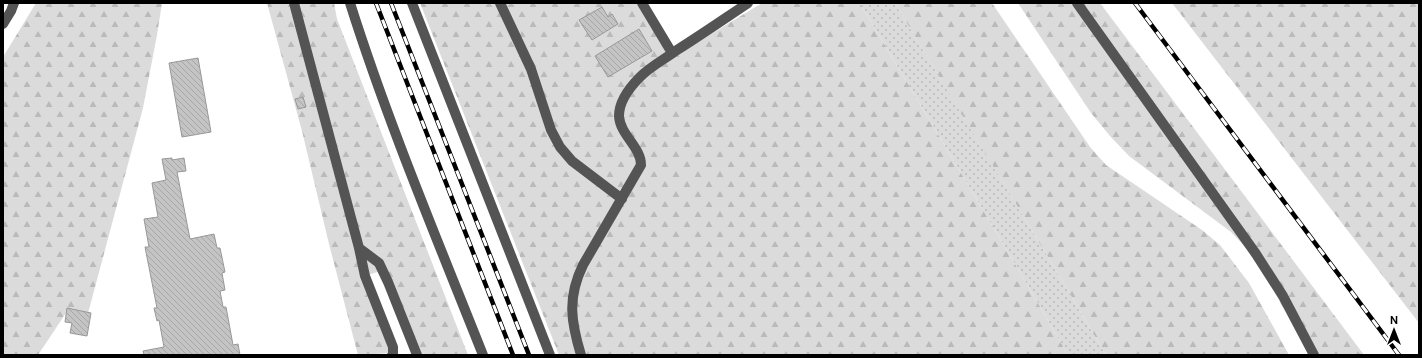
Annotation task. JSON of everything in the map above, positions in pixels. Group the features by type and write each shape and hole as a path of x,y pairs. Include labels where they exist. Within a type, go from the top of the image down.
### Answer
{"street":[{"path":"3,24 14,3"},
{"path":"294,3 359,248 365,276 393,347 392,355"},
{"path":"350,3 362,41 409,170 483,355"},
{"path":"412,3 550,355"},
{"path":"500,3 532,69 552,130 560,147 572,161 622,199"},
{"path":"642,3 672,53"},
{"path":"581,355 572,320 574,286 583,265 640,169 641,161 639,155 622,127 619,115 621,103 641,76 672,53 748,3"},
{"path":"1077,3 1263,264 1295,318 1314,355"},
{"path":"359,248 379,263 417,355"}],"green space":[{"path":"36,3 162,3 143,108 87,317 66,313 38,355 3,355 3,57"},
{"path":"267,3 334,3 337,19 468,355 421,355 387,269 368,275 392,353 358,355 329,244 302,131"},
{"path":"420,3 637,3 672,58 762,3 860,3 1068,355 559,355"},
{"path":"860,3 895,3 1106,355 1068,355"},
{"path":"895,3 992,3 1090,147 1106,165 1202,230 1220,245 1249,283 1289,355 1106,355"},
{"path":"1018,3 1100,3 1364,355 1309,355 1265,275 1249,251 1231,232 1129,156 1110,136 1091,113"},
{"path":"1172,3 1419,3 1419,323"}],"building":[{"path":"602,7 608,17 612,14 618,24 592,40 579,20"},
{"path":"639,29 652,51 608,77 595,56"},
{"path":"198,58 211,132 182,137 169,63"},
{"path":"303,97 306,107 298,109 295,99"},
{"path":"172,158 172,160 184,158 186,171 177,172 190,239 214,234 217,248 220,248 225,272 222,273 225,290 220,291 223,307 226,307 233,345 238,344 240,355 144,355 143,351 164,347 159,320 157,321 154,308 157,308 145,247 149,247 144,219 158,217 152,183 166,180 162,159"},
{"path":"67,308 91,313 87,336 70,333 72,323 65,322"}],"railway":[{"path":"376,3 513,355"},
{"path":"391,3 529,355"},
{"path":"1135,3 1399,355"}]}
